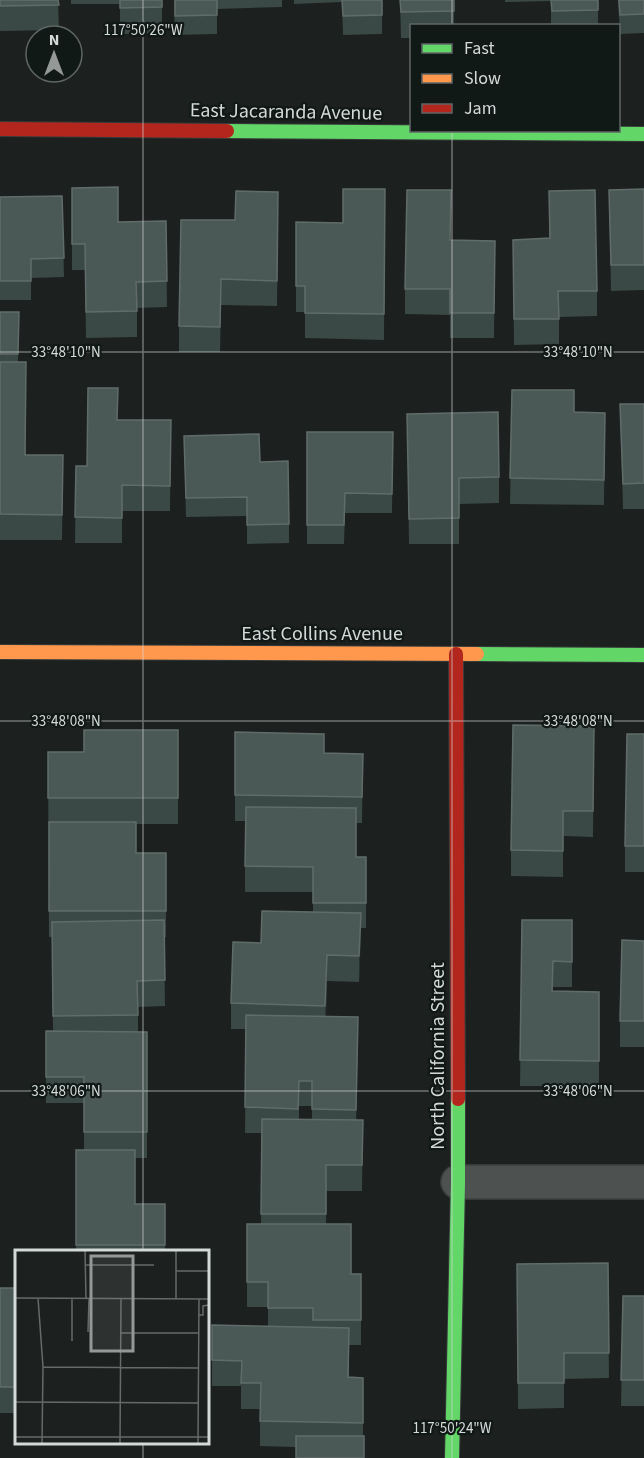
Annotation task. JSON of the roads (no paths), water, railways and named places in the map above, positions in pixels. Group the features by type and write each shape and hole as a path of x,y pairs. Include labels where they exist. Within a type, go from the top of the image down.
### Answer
{"street":[{"name":"East Jacaranda Avenue","path":"0,129 644,134"},
{"name":"East Collins Avenue","path":"0,652 644,655"},
{"name":"North California Street","path":"452,1458 458,1182 456,654"},
{"path":"458,1182 644,1182"}]}
